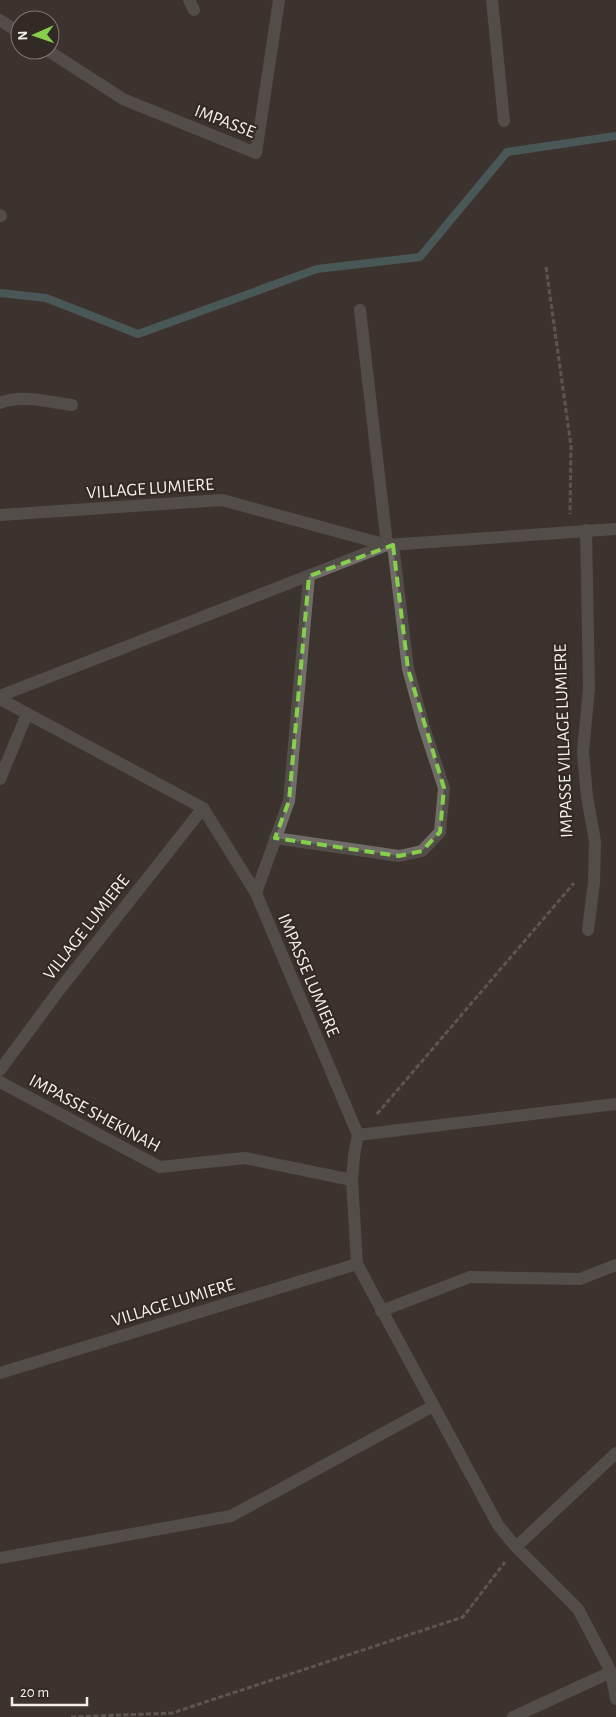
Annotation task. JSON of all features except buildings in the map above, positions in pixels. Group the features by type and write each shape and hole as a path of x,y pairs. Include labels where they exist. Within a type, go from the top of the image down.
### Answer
{"street":[{"name":"IMPASSE","path":"60,59 123,99 256,153 279,0"},
{"path":"492,0 504,121"},
{"path":"276,838 399,856 422,851 440,832 444,788 408,669 360,310"},
{"path":"0,403 23,398 72,405"},
{"name":"VILLAGE LUMIERE","path":"0,515 222,500 390,545"},
{"name":"VILLAGE LUMIERE","path":"0,698 390,545 616,529"},
{"path":"586,530 590,688 583,752 587,797 595,840 594,882 588,930"},
{"path":"256,893 289,801 309,576"},
{"name":"IMPASSE LUMIERE","path":"0,698 203,808 256,893 358,1135"},
{"path":"0,780 28,714"},
{"name":"VILLAGE LUMIERE","path":"0,1070 60,989 203,808"},
{"name":"IMPASSE SHEKINAH","path":"0,1082 160,1167 245,1158 352,1180"},
{"path":"616,1104 358,1135 352,1180 357,1264 498,1525 516,1547 578,1609 611,1672 616,1699"},
{"name":"VILLAGE LUMIERE","path":"0,1374 357,1264"},
{"path":"382,1311 470,1277 580,1279 616,1265"},
{"path":"0,1558 231,1516 433,1406"},
{"path":"516,1547 616,1453"},
{"path":"513,1717 611,1672"}],"path":[{"path":"546,266 572,446 570,531"},
{"path":"358,1135 574,882"},
{"path":"71,1717 172,1713 463,1617 516,1547"}],"highlighted area":[{"path":"393,545 408,669 444,788 440,832 422,851 399,856 275,838 289,801 309,576"}],"waterway":[{"path":"0,293 46,298 138,334 317,269 420,257 507,152 616,136"}]}
